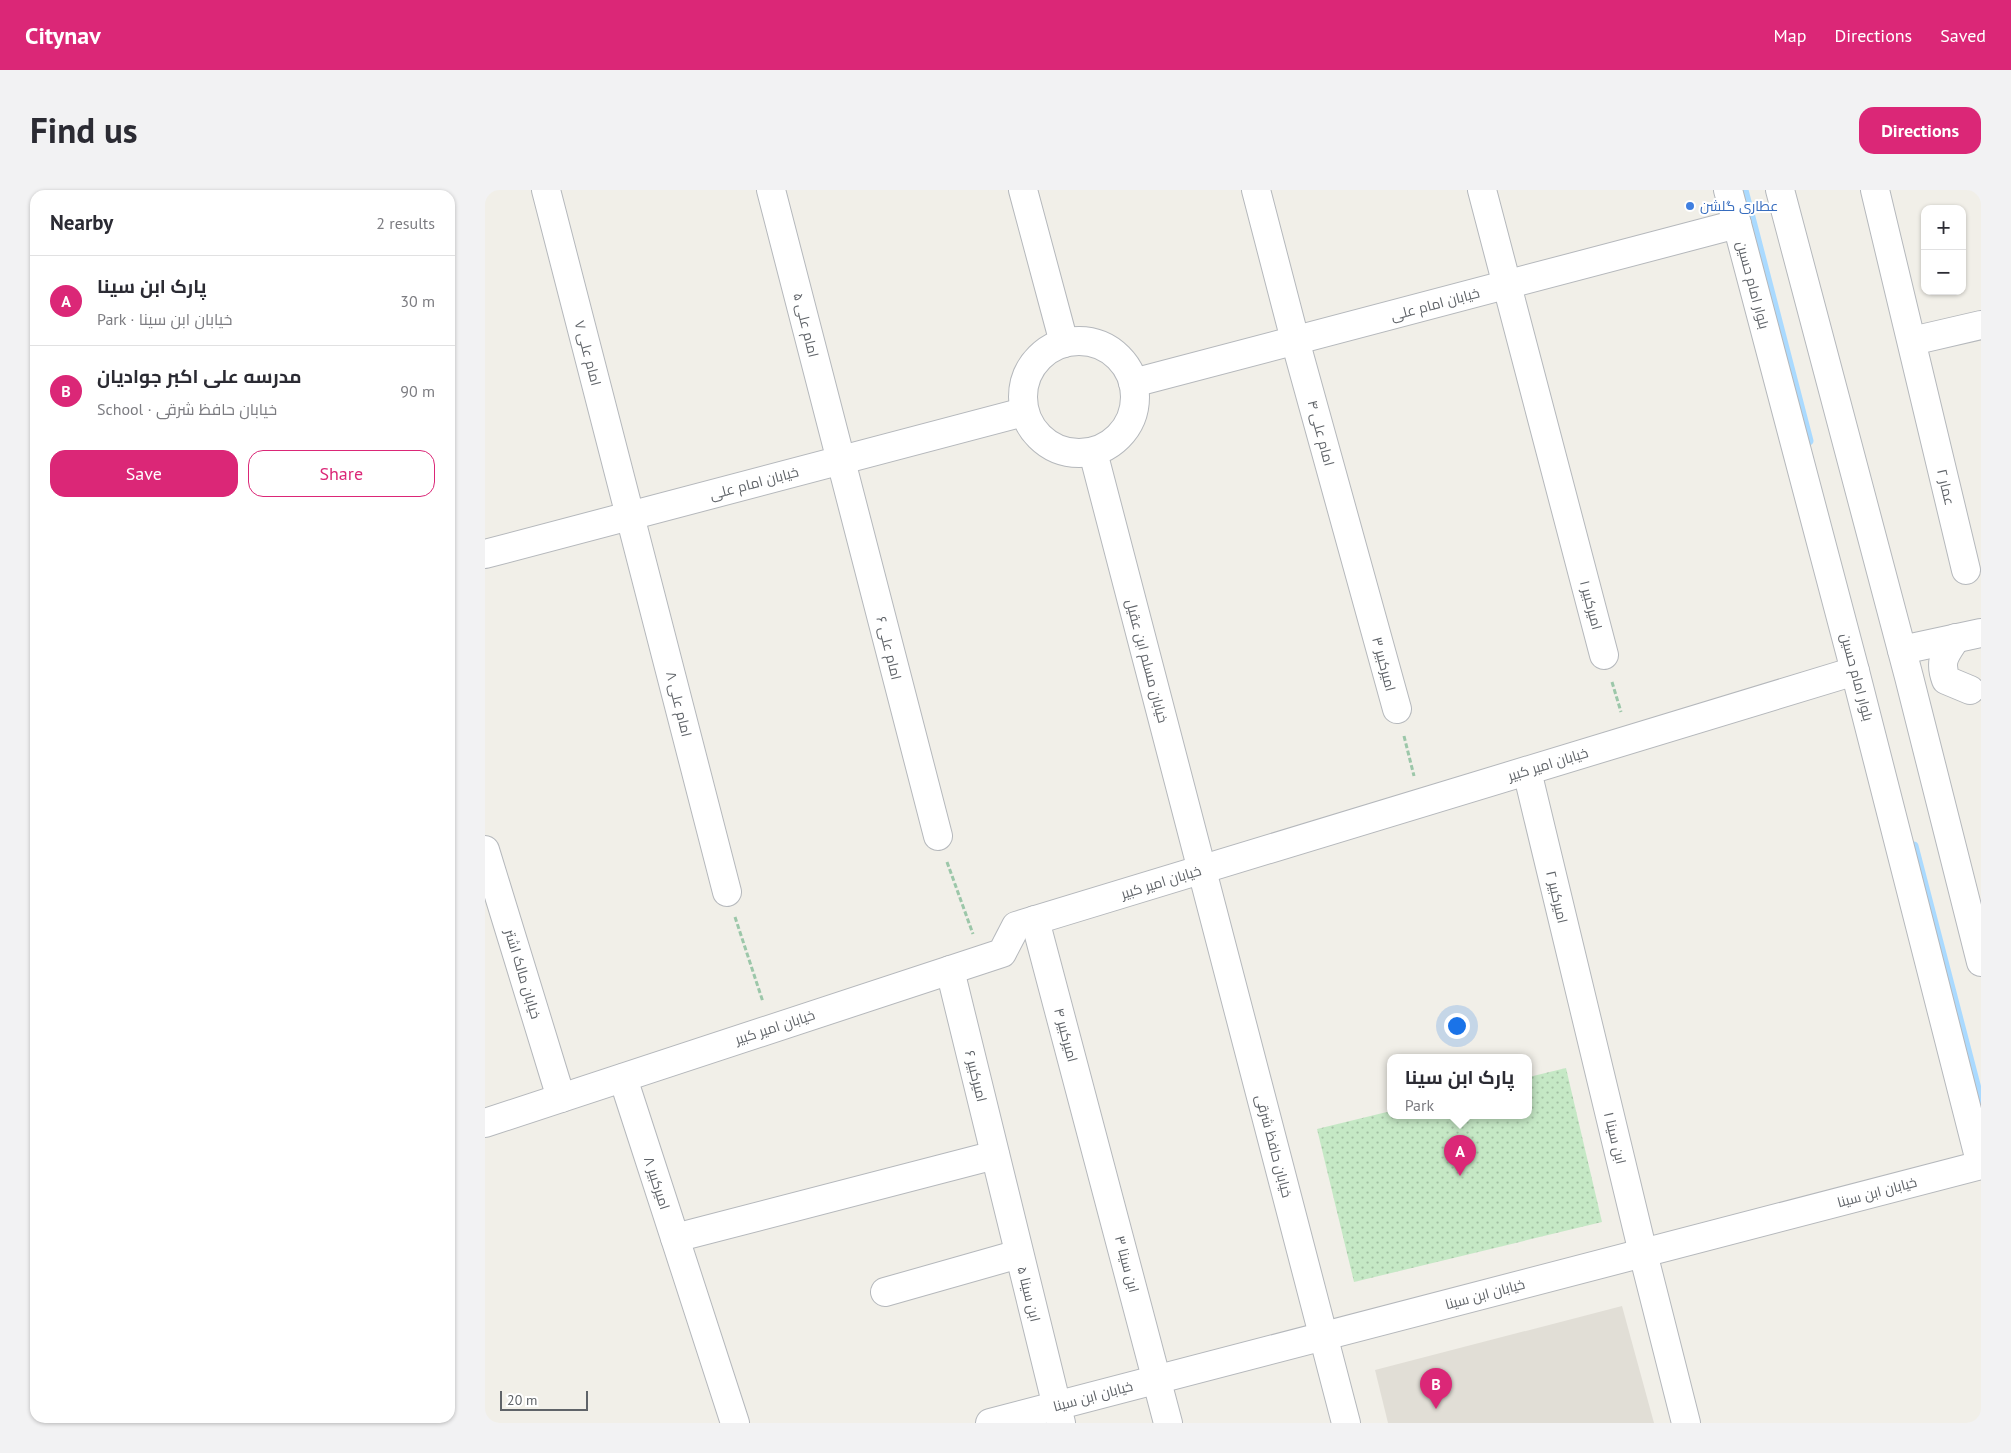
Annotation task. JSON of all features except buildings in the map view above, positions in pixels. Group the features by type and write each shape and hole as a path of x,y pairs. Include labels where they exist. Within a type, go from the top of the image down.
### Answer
{"street":[{"name":"امام علی ۷","path":"545,190 630,516"},
{"name":"امام علی ۵","path":"771,190 841,460"},
{"path":"1023,190 1064,343"},
{"name":"امام علی ۴","path":"1257,190 1295,340 1346,525"},
{"name":"امیرکبیر ۱","path":"1482,190 1604,655"},
{"name":"بلوار امام حسین","path":"1728,190 1855,671 1981,1165"},
{"path":"1780,190 1916,702 1981,962"},
{"name":"عمار ۲","path":"1875,190 1966,570"},
{"name":"خیابان امام علی","path":"1133,383 1737,224"},
{"path":"1912,341 1981,325"},
{"path":"1079,341 1094,343 1107,349 1119,358 1128,370 1133,383 1135,398 1133,412 1127,426 1118,438 1093,452 1078,454 1063,452 1050,446 1029,426 1024,412 1022,397 1024,382 1030,369 1039,357 1064,343 1079,341"},
{"name":"خیابان امام علی","path":"485,554 1024,412"},
{"name":"خیابان مسلم ابن عقیل","path":"1093,452 1202,870"},
{"name":"امام علی ۶","path":"841,460 938,836"},
{"name":"امام علی ۸","path":"630,516 727,892"},
{"name":"امیرکبیر ۳","path":"1346,525 1397,709"},
{"path":"1902,650 1968,635"},
{"path":"1968,635 1942,659 1942,669 1946,680 1975,689"},
{"name":"خیابان امیر کبیر","path":"485,1123 1002,953 1016,926 1855,671"},
{"path":"1916,702 1975,689"},
{"name":"امیرکبیر ۲","path":"1527,771 1587,1024"},
{"name":"خیابان مالک اشتر","path":"485,850 561,1098"},
{"name":"خیابان حافظ شرقی","path":"1202,870 1346,1423"},
{"name":"امیرکبیر ۴","path":"1035,920 1096,1150"},
{"name":"امیرکبیر ۶","path":"950,970 1001,1183"},
{"name":"ابن سینا ۱","path":"1587,1024 1686,1423"},
{"name":"امیرکبیر ۸","path":"623,1078 735,1423"},
{"name":"ابن سینا ۳","path":"1096,1150 1168,1423"},
{"path":"675,1238 995,1155"},
{"name":"خیابان ابن سینا","path":"990,1423 1059,1414 1157,1379 1981,1165"},
{"name":"ابن سینا ۵","path":"1001,1183 1059,1414"},
{"path":"885,1292 1019,1254"}],"path":[{"path":"1604,655 1630,740"},
{"name":"امیرکبیر ۳","path":"1397,709 1420,803"},
{"path":"938,836 982,959"},
{"path":"727,892 771,1028"}],"shaded area":[{"path":"1622,1306 1654,1423 1388,1423 1375,1370"}],"green space":[{"path":"1566,1068 1602,1222 1354,1282 1317,1129 1387,1112 1387,1119 1532,1119 1532,1076"}],"waterway":[{"path":"1744,190 1809,441"},
{"path":"1914,846 1981,1104"}],"place":[{"name":"عطاری گلشن","path":"1690,206"},
{"name":"پارک ابن سینا","path":"1460,1176"},
{"name":"مدرسه علی اکبر جوادیان","path":"1436,1409"}]}
